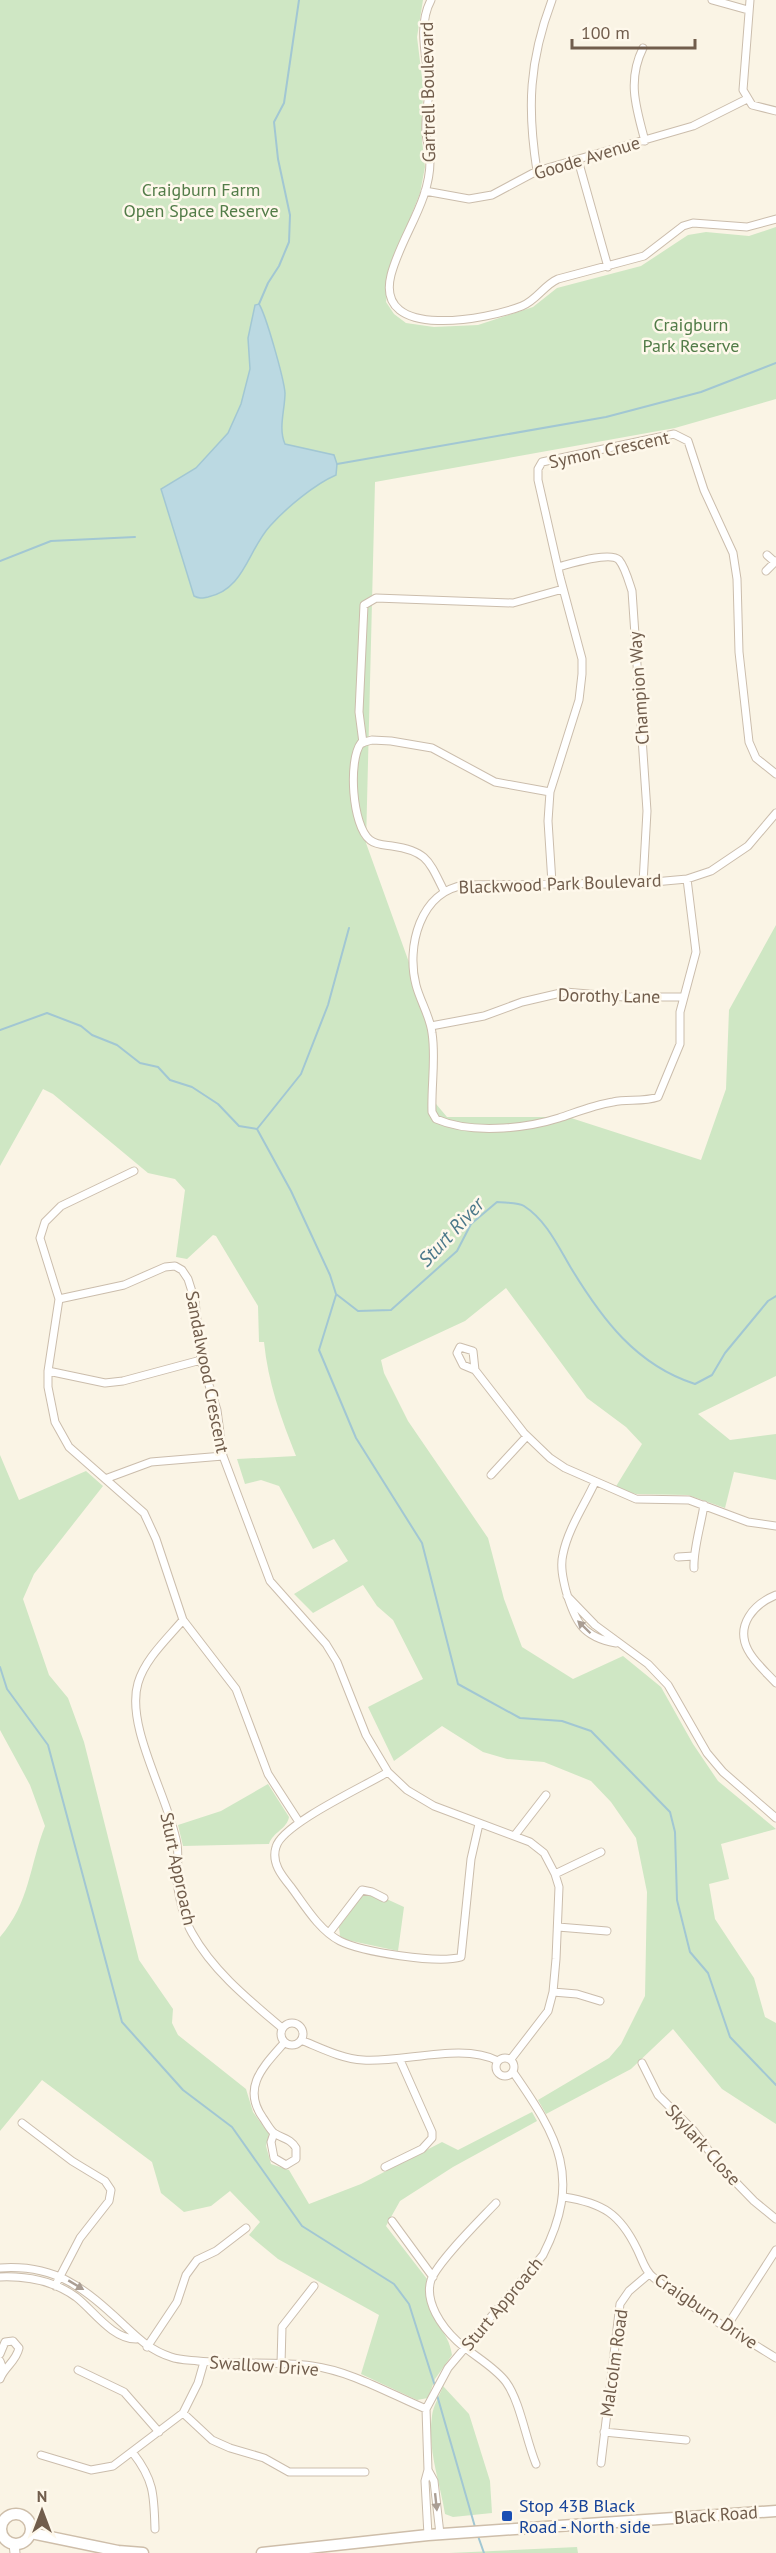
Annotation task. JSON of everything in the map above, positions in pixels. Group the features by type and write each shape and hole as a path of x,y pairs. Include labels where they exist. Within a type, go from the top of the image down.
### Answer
{"main road":[{"name":"Black Road","path":"262,2553 434,2534 776,2511"},
{"path":"16,2514 24,2516 30,2523 31,2533 14,2548 1,2533 1,2522 16,2514"},
{"path":"31,2533 107,2549 143,2553"}],"street":[{"name":"Gartrell Boulevard","path":"431,0 426,12 424,37 429,86 426,132 430,158 425,191 391,274 389,290 395,306 409,316 464,321 496,314 524,306 550,283 558,279 644,256 683,226 693,223 747,227 776,219"},
{"path":"537,171 531,132 533,65 539,34 552,0"},
{"path":"712,0 748,10"},
{"path":"750,0 743,90 747,99 760,108 776,111"},
{"path":"643,48 635,68 633,92 645,141"},
{"name":"Goode Avenue","path":"425,191 469,199 492,195 537,171 693,126 747,99"},
{"path":"578,160 608,267"},
{"name":"Symon Crescent","path":"552,883 548,821 550,792 582,687 582,659 538,480 538,469 542,462 674,434 688,441 704,490 733,552 737,579 739,652 749,742 756,758 776,774"},
{"path":"766,571 776,562 767,555"},
{"name":"Champion Way","path":"558,567 606,556 614,557 620,561 632,591 647,811 643,883"},
{"path":"363,743 359,727 364,605 376,598 513,603 563,589"},
{"path":"444,891 431,866 418,852 377,844 369,840 362,830 356,810 355,794 356,757 358,748 363,743 391,741 432,748 495,782 550,792"},
{"name":"Blackwood Park Boulevard","path":"687,879 697,941 693,969 680,1011 680,1044 658,1096 646,1101 615,1101 528,1124 481,1127 454,1125 436,1119 432,1112 431,1026 416,985 413,950 424,915 444,891 465,885 643,883 687,879 711,871 748,846 776,813"},
{"name":"Dorothy Lane","path":"431,1026 484,1016 530,1000 565,992 624,998 684,997"},
{"path":"134,1171 61,1206 45,1222 40,1238 59,1299 48,1371 48,1387 55,1422 69,1447 144,1513 156,1539 183,1620 236,1689 268,1774 299,1822"},
{"name":"Sandalwood Crescent","path":"59,1299 124,1285 165,1267 175,1266 182,1269 191,1288 201,1360 217,1410 223,1456 270,1581 326,1644 336,1662 366,1735 388,1772 407,1790 434,1806 479,1824 515,1834 544,1854 559,1887 553,1992 548,2011 511,2059"},
{"path":"48,1371 105,1383 123,1381 201,1360"},
{"path":"475,1370 527,1436 550,1458 595,1482 636,1499 685,1499 748,1522 776,1526"},
{"path":"491,1475 527,1436"},
{"path":"105,1479 152,1462 223,1456"},
{"path":"595,1482 569,1533 562,1556 562,1577 567,1596 616,1643 648,1664 668,1685 707,1753 723,1772 776,1818"},
{"path":"694,1568 694,1556 698,1546 704,1505"},
{"path":"678,1557 694,1556"},
{"path":"776,1595 753,1608 746,1623 744,1638 749,1652 776,1683"},
{"name":"Sturt Approach","path":"183,1620 146,1667 138,1682 135,1702 140,1730 178,1845 177,1882 192,1933 227,1979 282,2028"},
{"path":"388,1772 299,1822 281,1837 275,1847 274,1860 280,1873 329,1933 341,1941 373,1950 415,1957 453,1959 461,1957 471,1858 479,1824"},
{"path":"515,1834 546,1795"},
{"path":"555,1874 601,1852"},
{"path":"329,1933 362,1890 384,1898"},
{"path":"558,1927 607,1931"},
{"path":"553,1992 577,1994 600,2001"},
{"path":"301,2040 302,2030 298,2025 291,2023 282,2028 281,2037 284,2043 291,2045 301,2040 346,2058 400,2060 468,2054 487,2055 498,2061"},
{"path":"274,2133 271,2142 274,2158 286,2165 292,2163 296,2159 296,2148 288,2139 274,2133 258,2111 252,2094 257,2074 284,2043"},
{"path":"506,2057 511,2059 514,2064 513,2072 506,2076 500,2074 496,2067 498,2061 506,2057"},
{"path":"385,2167 422,2149 432,2138 432,2132 400,2060"},
{"name":"Skylark Close","path":"642,2063 658,2095 694,2131 721,2167 754,2201 776,2219"},
{"name":"Sturt Approach","path":"426,2409 448,2368 543,2255 553,2235 564,2197 560,2152 538,2110 513,2072"},
{"path":"22,2123 72,2161 105,2181 111,2190 109,2201 80,2238 55,2286"},
{"name":"Craigburn Drive","path":"564,2197 589,2201 609,2211 627,2229 649,2274 672,2293 776,2358"},
{"path":"496,2203 433,2277 430,2290 435,2312 448,2332 505,2381 514,2396 526,2439 536,2464"},
{"path":"392,2221 433,2277"},
{"path":"147,2347 177,2302 186,2275 197,2260 216,2252 246,2228"},
{"path":"726,2326 776,2250"},
{"name":"Swallow Drive","path":"0,2268 35,2269 60,2276 77,2284 99,2301 136,2339 147,2347 173,2358 204,2362 313,2366 356,2379 426,2409"},
{"name":"Malcolm Road","path":"601,2463 620,2304 629,2291 649,2274"},
{"name":"Swallow Drive","path":"0,2277 38,2280 55,2286 75,2296 123,2336 136,2339"},
{"path":"281,2364 282,2327 314,2286"},
{"path":"0,2354 5,2342 13,2341 19,2348 17,2356 3,2369 0,2379"},
{"path":"0,2361 3,2369"},
{"path":"41,2456 91,2470 113,2466 183,2413 198,2383 204,2362"},
{"path":"78,2370 124,2392 159,2432"},
{"path":"426,2409 428,2470 425,2481 434,2534"},
{"path":"183,2413 212,2440 230,2448 264,2457 289,2472 365,2472"},
{"path":"604,2432 686,2440"},
{"path":"133,2453 146,2470 153,2487 155,2529"},
{"path":"428,2470 434,2481 434,2534"}],"green space":[{"name":"Craigburn Farm Open Space Reserve","path":"0,0 423,0 417,37 423,86 422,140 425,167 420,193 392,264 386,302 394,314 406,323 434,327 478,325 533,307 557,288 641,266 688,235 706,232 749,236 776,227 776,399 675,428 375,482 366,843 429,1018 431,1098 447,1117 568,1117 701,1160 726,1089 729,1010 776,925 776,1376 698,1414 730,1440 776,1434 776,1480 734,1472 725,1508 688,1495 636,1494 615,1488 642,1444 626,1427 587,1398 506,1288 465,1321 381,1360 384,1373 408,1421 488,1538 504,1599 522,1647 573,1679 623,1656 661,1687 693,1744 718,1781 776,1829 721,1844 729,1879 709,1884 715,1919 754,1978 765,2017 776,2023 776,2124 722,2089 673,2029 631,2069 546,2114 538,2100 609,2058 621,2044 645,1996 647,1892 636,1838 611,1802 591,1781 544,1762 507,1759 483,1752 442,1726 394,1761 368,1707 423,1679 393,1620 377,1606 363,1585 313,1613 294,1594 348,1561 334,1539 313,1549 279,1486 261,1480 245,1484 237,1459 296,1456 272,1386 264,1342 259,1342 258,1306 216,1236 213,1235 187,1259 176,1257 185,1190 175,1179 148,1173 53,1094 43,1089 0,1166"},
{"path":"0,1455 19,1500 86,1471 103,1486 34,1574 23,1599 49,1675 68,1698 84,1742 139,1960 173,2009 172,2023 178,2035 246,2089 253,2112 269,2134 266,2146 271,2164 289,2170 309,2204 361,2184 442,2142 458,2150 532,2112 537,2121 453,2167 400,2201 386,2226 427,2279 426,2292 431,2312 450,2345 452,2355 435,2379 428,2398 417,2400 361,2374 379,2315 278,2259 249,2235 260,2222 230,2191 211,2206 184,2212 161,2193 152,2162 42,2080 0,2131 0,1937 10,1924 23,1897 45,1826 30,1785 0,1730"},
{"path":"268,1784 289,1817 286,1825 269,1844 183,1846 178,1825 221,1811"},
{"path":"367,1890 404,1907 398,1951 347,1940 340,1936 339,1927"},
{"path":"443,2386 469,2414 490,2481 492,2513 453,2517 445,2514 431,2441 432,2416"},
{"path":"577,2547 578,2553 449,2553"}],"water":[{"path":"259,304 270,333 284,386 282,425 285,444 334,455 337,464 336,475 310,490 270,526 238,578 230,586 220,593 199,598 194,596 161,489 196,468 228,433 241,404 250,369 248,338 255,305"}],"waterway":[{"path":"259,304 289,242 290,215 278,159 274,122 284,103 299,0"},
{"path":"337,464 606,417 701,392 776,363"},
{"path":"0,561 51,541 135,537"},
{"path":"257,1129 301,1074 328,1005 349,928"},
{"name":"Sturt River","path":"0,1030 47,1013 81,1026 92,1035 117,1045 140,1063 158,1067 170,1080 192,1087 218,1104 239,1126 257,1129 291,1191 330,1275 336,1294 358,1311 391,1310 457,1251 471,1224 497,1202 524,1206 539,1218 595,1305 623,1338 655,1365 695,1384 712,1375 725,1353 768,1301 776,1296"},
{"path":"336,1295 319,1350 356,1438 422,1543 458,1684 520,1718 562,1721 591,1731 670,1812 675,1832 677,1900 690,1952 708,1973 730,2037 776,2085"},
{"path":"0,1667 7,1689 48,1745 122,2022 183,2090 232,2127 302,2226 394,2284 409,2304 435,2386"},
{"path":"437,2395 475,2527"},
{"path":"478,2536 484,2553"}],"place":[{"name":"Stop 43B Black Road - North side","path":"507,2516"}],"park label":[{"name":"Craigburn Park Reserve","path":"691,335"}]}
